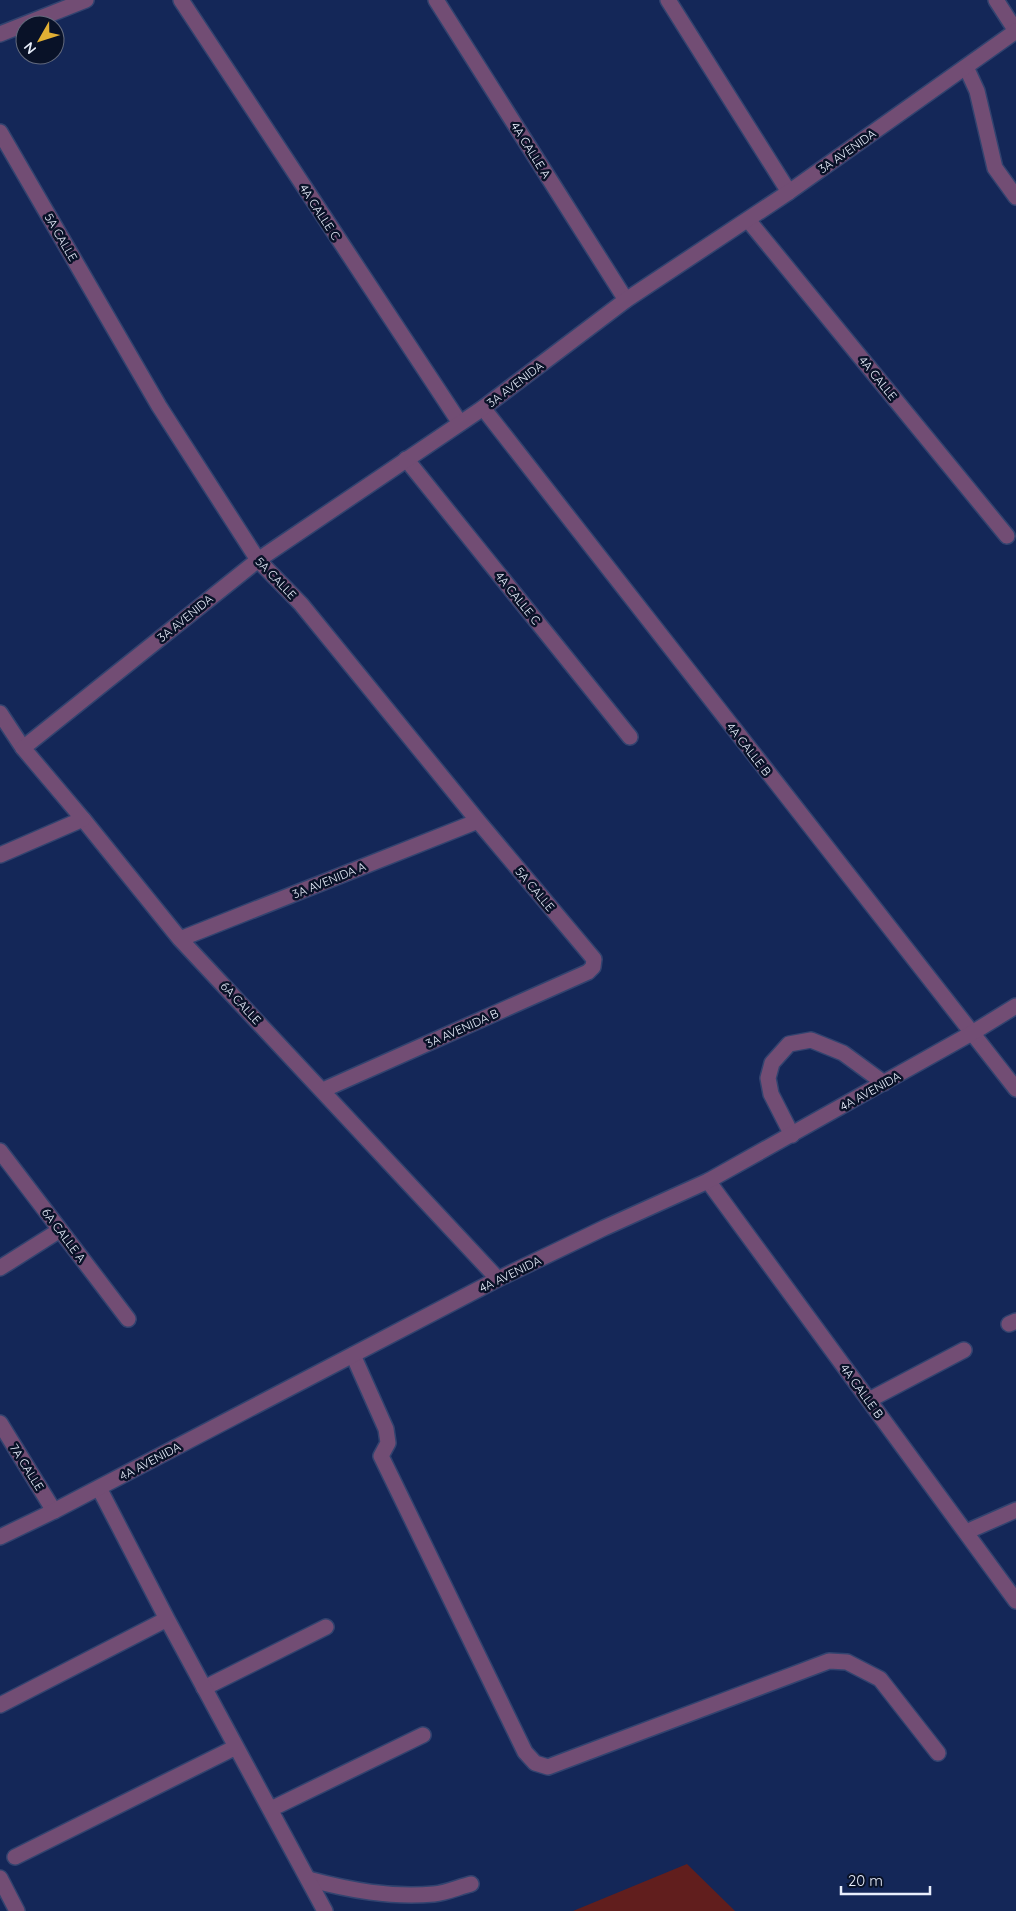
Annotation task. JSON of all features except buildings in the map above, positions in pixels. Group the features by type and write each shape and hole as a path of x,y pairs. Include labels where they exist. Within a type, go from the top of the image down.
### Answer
{"street":[{"path":"0,34 86,0"},
{"name":"4A CALLE C","path":"181,0 460,423"},
{"name":"4A CALLE A","path":"436,0 626,300"},
{"path":"668,0 789,192"},
{"path":"996,0 1016,31"},
{"name":"3A AVENIDA","path":"24,748 258,560 406,458 483,408 626,300 789,192 1016,31"},
{"path":"966,66 977,92 995,168 1016,198"},
{"name":"5A CALLE","path":"0,132 159,406 258,560 301,604 594,959"},
{"name":"4A CALLE","path":"748,220 1007,536"},
{"name":"4A CALLE B","path":"483,408 1016,1089"},
{"name":"4A CALLE C","path":"406,458 630,737"},
{"name":"6A CALLE","path":"0,713 24,748 180,939 498,1279"},
{"path":"0,855 83,819"},
{"name":"3A AVENIDA A","path":"180,939 478,820"},
{"name":"3A AVENIDA B","path":"323,1090 588,972 593,967 594,959"},
{"name":"4A AVENIDA","path":"0,1537 99,1488 498,1279 708,1181 972,1033 1016,1006"},
{"path":"792,1135 771,1094 768,1078 772,1063 789,1044 811,1040 843,1053 884,1083"},
{"name":"6A CALLE A","path":"0,1151 128,1318"},
{"name":"4A CALLE B","path":"708,1181 1016,1601"},
{"path":"0,1268 60,1230"},
{"path":"869,1400 964,1350"},
{"path":"353,1355 386,1428 388,1443 381,1456 525,1752 535,1763 548,1767 829,1661 846,1662 880,1679 938,1753"},
{"name":"7A CALLE","path":"0,1423 54,1511"},
{"path":"99,1488 167,1619 325,1911"},
{"path":"966,1532 1016,1510"},
{"path":"0,1705 167,1619"},
{"path":"204,1688 326,1628"},
{"path":"271,1809 423,1735"},
{"path":"15,1857 236,1747"},
{"path":"0,1878 16,1911"},
{"path":"308,1879 357,1890 393,1895 435,1894 471,1884"}],"shaded area":[{"path":"687,1864 735,1911 573,1911"}]}
